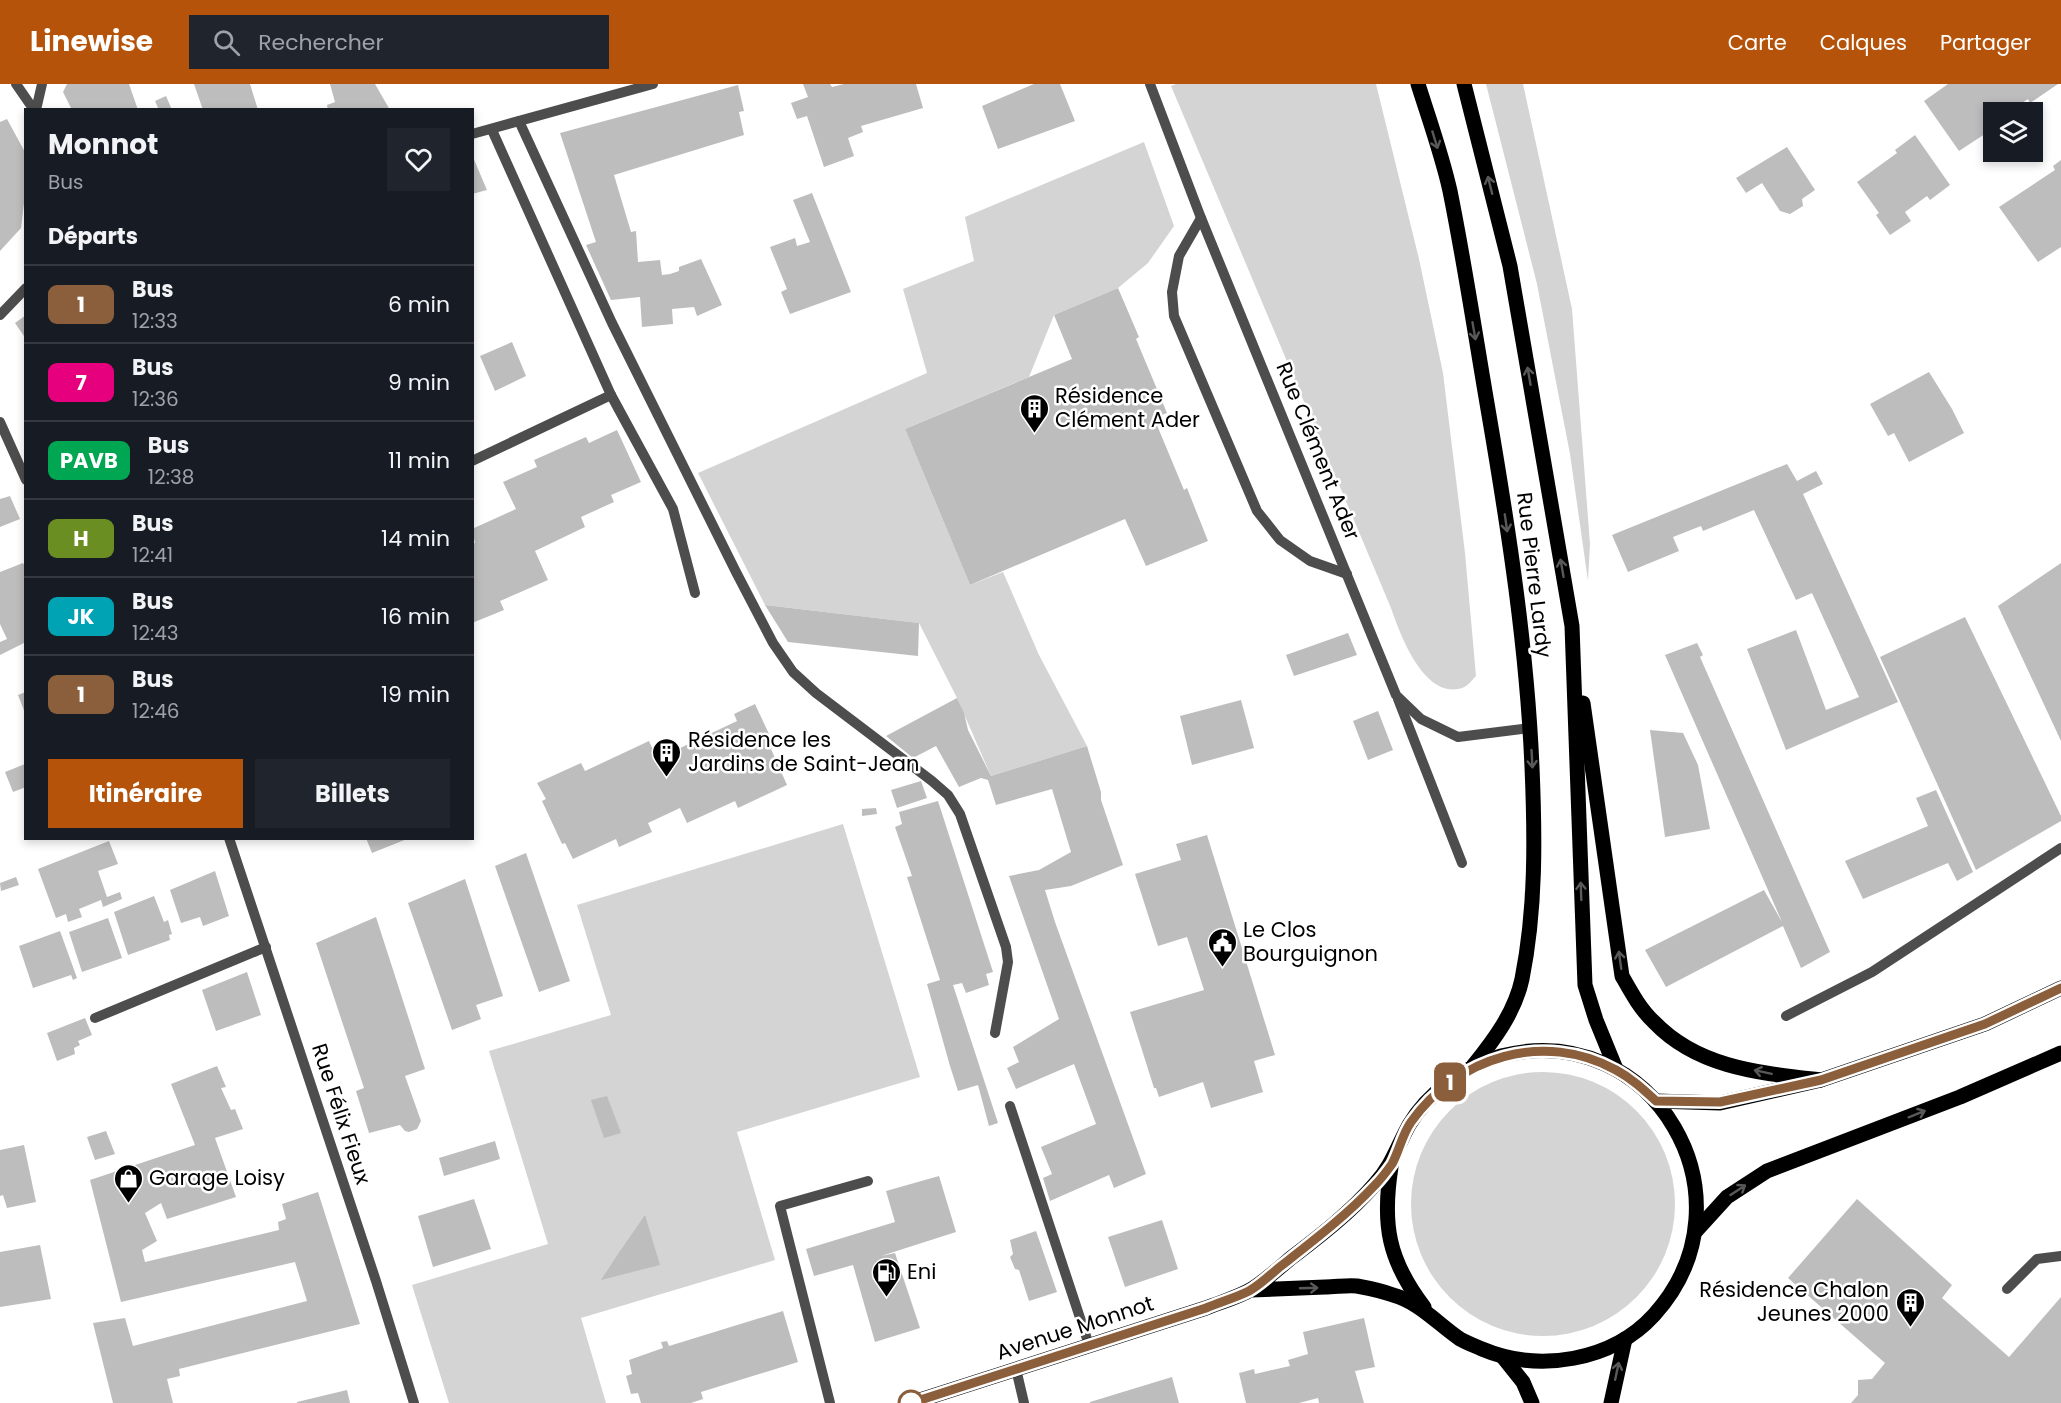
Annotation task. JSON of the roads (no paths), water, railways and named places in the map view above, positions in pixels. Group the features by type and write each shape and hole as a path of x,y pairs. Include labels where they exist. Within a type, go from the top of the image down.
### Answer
{"main road":[{"name":"Rue Pierre Lardy","path":"1418,84 1449,189 1499,471 1520,610 1530,728 1535,820 1532,896 1522,980 1513,1006 1497,1036 1473,1066"},
{"name":"Rue Pierre Lardy","path":"1464,84 1510,266 1572,626 1585,985 1616,1069"},
{"path":"1572,626 1622,976 1637,1002 1653,1022 1679,1044 1707,1059 1769,1074 1821,1080"},
{"path":"1656,1101 1720,1102 1821,1080 1985,1024 2061,988"},
{"path":"1530,1051 1559,1052 1588,1058 1616,1069 1656,1101 1679,1134 1694,1173 1696,1231 1691,1252 1671,1294 1653,1317 1624,1339 1586,1356 1545,1362 1503,1358 1462,1340 1428,1313 1397,1295 1356,1286 1251,1290 1320,1236 1374,1186 1392,1164 1410,1124 1437,1091 1473,1066 1501,1056 1530,1051"},
{"path":"1696,1231 1727,1197 1767,1171 1960,1097 2061,1053"},
{"path":"1392,1164 1387,1195 1387,1227 1395,1258 1408,1287 1428,1313"},
{"name":"Avenue Monnot","path":"911,1403 1206,1308 1251,1290"},
{"path":"1611,1403 1624,1339"},
{"path":"1503,1358 1522,1382 1532,1403"}],"street":[{"path":"16,84 34,108"},
{"path":"36,108 42,84"},
{"path":"474,134 653,84"},
{"name":"Rue Clément Ader","path":"1150,84 1201,218 1396,695 1421,719 1458,737 1530,728"},
{"path":"519,121 612,323 773,643 794,672 816,693 932,781 948,795 960,814 1006,947 1008,962 995,1033"},
{"path":"492,130 611,394 673,509 695,593"},
{"path":"1201,218 1179,255 1172,292 1174,316 1257,511 1280,540 1310,561 1347,574"},
{"path":"0,315 24,290"},
{"path":"474,460 611,394"},
{"path":"0,422 24,476"},
{"path":"1396,695 1462,863"},
{"name":"Rue Félix Fieux","path":"231,840 414,1403"},
{"path":"1786,1016 1872,972 2061,848"},
{"path":"95,1018 266,947"},
{"path":"1010,1106 1089,1345"},
{"path":"830,1403 780,1206 868,1181"},
{"path":"2007,1289 2037,1259 2061,1256"},
{"path":"1016,1369 1024,1403"}],"place":[{"name":"Résidence Clément Ader","path":"1034,434"},
{"name":"Résidence les Jardins de Saint-Jean","path":"667,778"},
{"name":"Le Clos Bourguignon","path":"1222,968"},
{"name":"Garage Loisy","path":"128,1204"},
{"name":"Eni","path":"886,1298"},
{"name":"Résidence Chalon Jeunes 2000","path":"1910,1328"}]}
